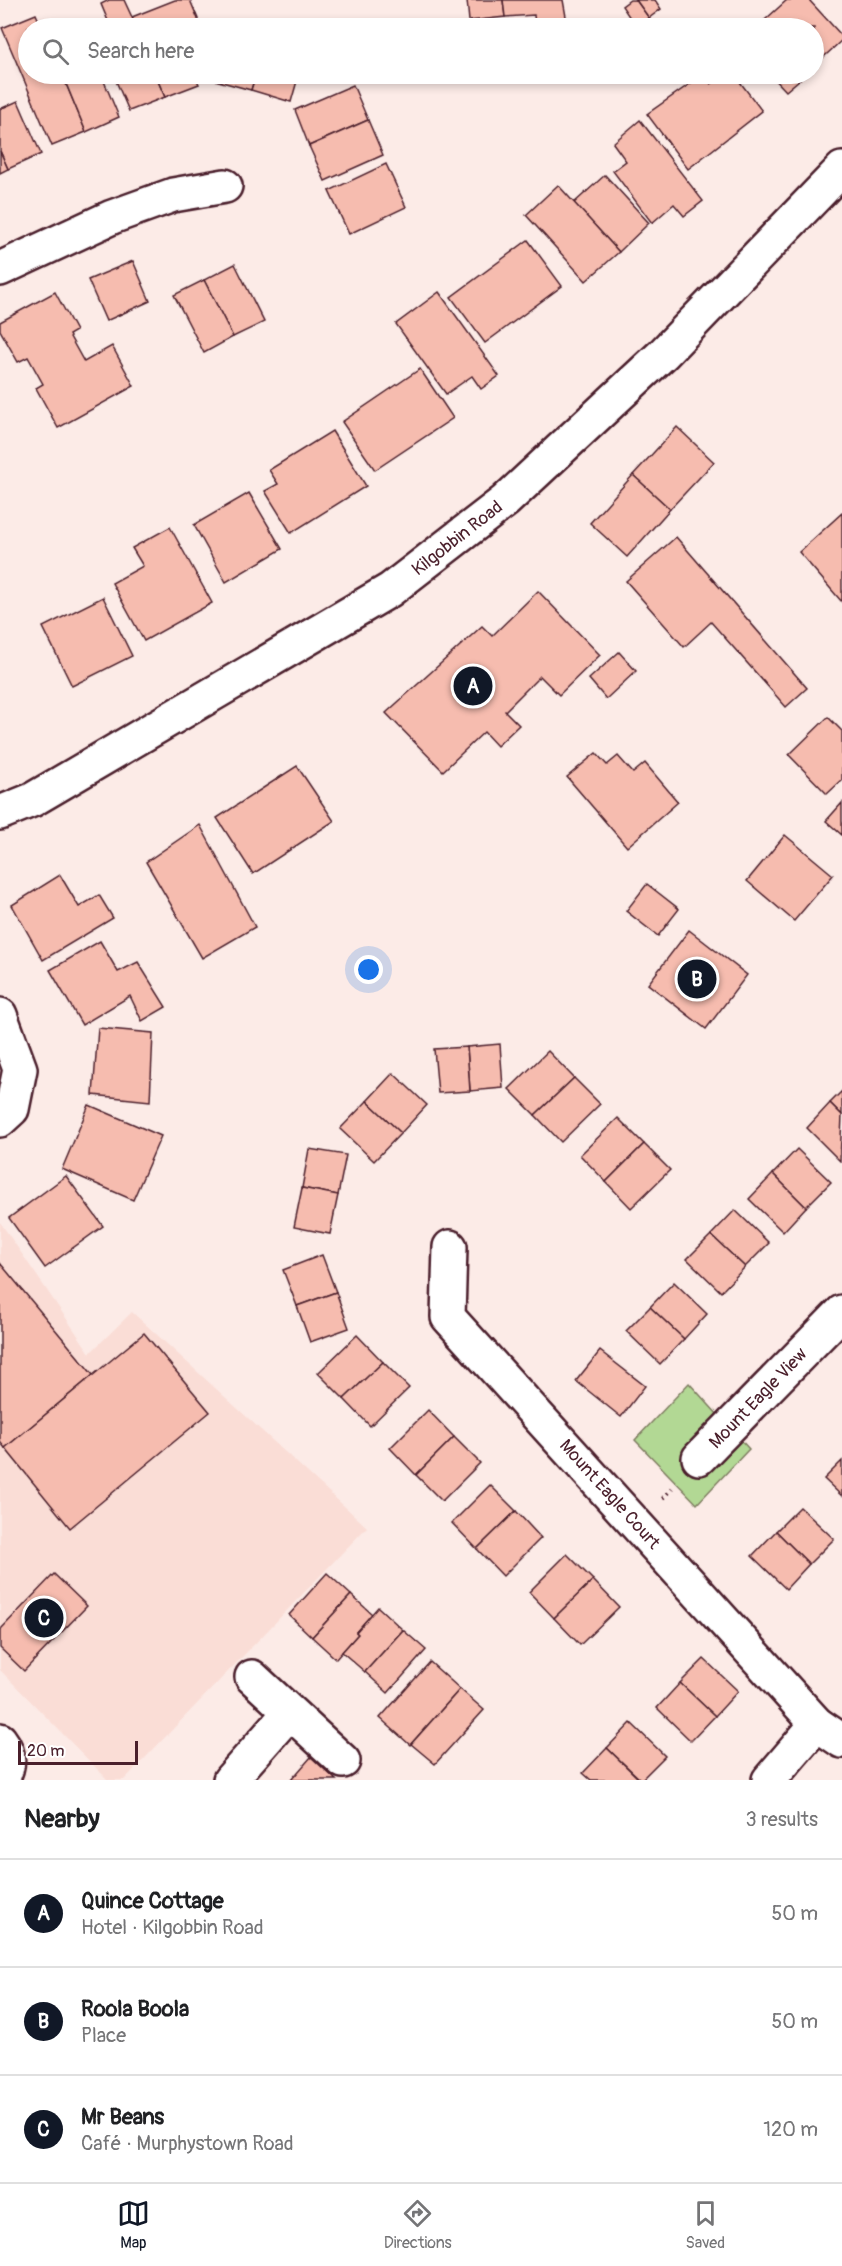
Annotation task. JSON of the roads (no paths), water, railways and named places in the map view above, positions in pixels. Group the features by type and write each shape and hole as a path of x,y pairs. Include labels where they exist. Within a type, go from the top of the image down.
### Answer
{"street":[{"name":"Kilgobbin Road","path":"0,813 32,800 399,583 505,501 646,370 842,169"},
{"path":"0,269 112,217 173,195 225,186"},
{"path":"0,1016 20,1069 12,1109 0,1120"},
{"name":"Mount Eagle Court","path":"450,1247 448,1317 830,1733"},
{"name":"Mount Eagle View","path":"699,1458 842,1312"},
{"path":"252,1677 343,1761"},
{"path":"230,1780 289,1713"},
{"path":"769,1780 830,1733"},
{"path":"0,1740 7,1752 7,1778"}],"place":[{"name":"Quince Cottage","path":"473,686"},
{"name":"Roola Boola","path":"697,979"},
{"name":"Mr Beans","path":"44,1618"}]}
